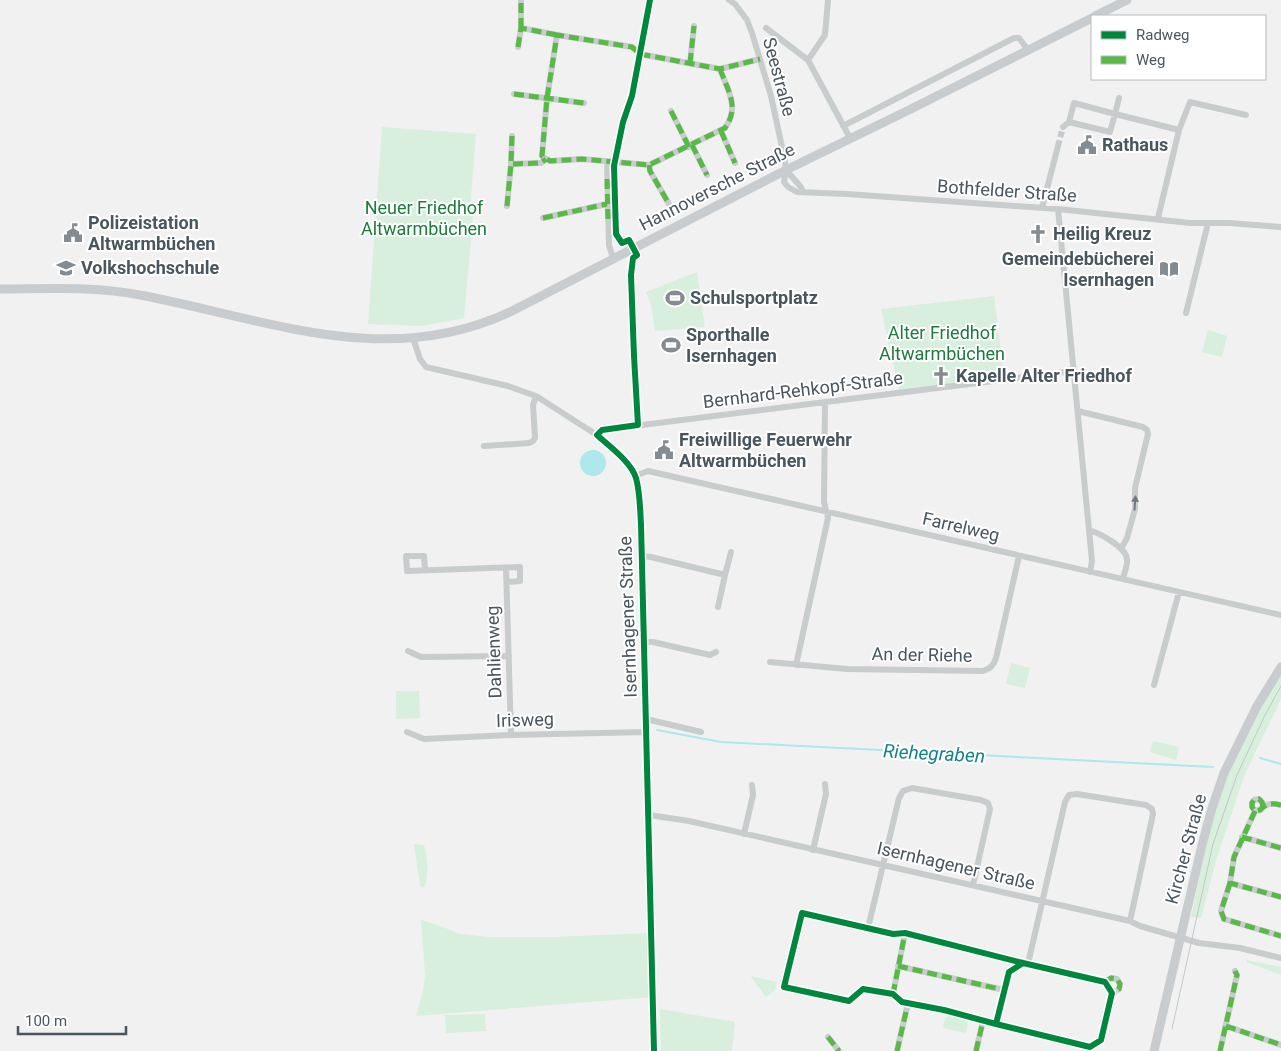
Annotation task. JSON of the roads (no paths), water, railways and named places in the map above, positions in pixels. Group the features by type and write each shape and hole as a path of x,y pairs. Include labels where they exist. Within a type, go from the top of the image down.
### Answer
{"main road":[{"name":"Hannoversche Straße","path":"1098,15 1127,0"},
{"name":"Hannoversche Straße","path":"0,289 81,289 140,295 308,332 362,339 413,338 453,332 496,318 786,170 1091,18"},
{"name":"Kircher Straße","path":"1154,1051 1212,808 1224,773 1257,706 1281,666"}],"street":[{"path":"518,47 522,0"},
{"name":"Seestraße","path":"729,0 735,4 748,20 771,96 786,170"},
{"path":"808,60 825,35 828,0"},
{"path":"690,63 694,26"},
{"path":"521,28 632,47 640,54 720,69 760,59"},
{"path":"766,28 808,60 850,138"},
{"path":"557,35 547,98 542,156 550,161 607,160 649,165 721,131 728,124 733,102 720,69"},
{"path":"844,126 1014,38 1019,38 1028,50"},
{"path":"514,94 584,103"},
{"path":"1069,122 1110,132 1119,98"},
{"path":"1158,218 1180,130 1190,102 1246,115"},
{"path":"1063,127 1069,122 1074,103 1180,130"},
{"path":"671,111 707,175"},
{"path":"721,131 735,163"},
{"path":"507,206 512,136"},
{"path":"1042,208 1058,146"},
{"path":"511,164 541,163 546,159"},
{"path":"607,160 609,245 613,258"},
{"path":"649,165 650,171 669,204"},
{"name":"Bothfelder Straße","path":"786,170 803,192 1058,209 1158,218 1190,223 1229,223 1281,228"},
{"path":"544,218 607,204"},
{"path":"1058,209 1092,561 1090,572"},
{"path":"1186,313 1208,223"},
{"name":"Isernhagener Straße","path":"413,338 420,359 426,367 508,386 536,396 597,435 622,458 635,476 639,505 649,815 664,816 884,864 1130,921 1140,926 1199,943 1240,948 1281,958"},
{"name":"Bernhard-Rehkopf-Straße","path":"597,435 602,430 744,411 894,395 1073,371"},
{"path":"484,446 529,443 533,441 535,438 533,405 536,396"},
{"path":"796,665 828,518 824,502 825,402"},
{"path":"1078,411 1143,427 1147,430 1148,434 1135,488 1135,509 1127,538 1121,549"},
{"name":"Farrelweg","path":"635,476 648,471 1281,615"},
{"path":"1089,530 1101,534 1121,549 1127,559 1122,579"},
{"path":"718,607 730,552"},
{"path":"641,556 725,575"},
{"name":"An der Riehe","path":"770,662 847,669 983,672 994,665 1019,556"},
{"path":"424,570 520,567 520,581 507,582"},
{"name":"Dahlienweg","path":"506,568 511,735"},
{"path":"1154,685 1179,592"},
{"path":"644,642 653,642 710,655 716,652"},
{"path":"408,651 421,657 509,656"},
{"path":"646,719 701,732"},
{"name":"Irisweg","path":"407,732 424,739 646,732"},
{"path":"813,850 826,794 825,784"},
{"path":"744,834 753,795 752,785"},
{"path":"868,928 899,798 903,791 912,788 988,802 990,809 973,886"},
{"path":"996,1024 1009,972 1026,964 1043,901 1065,802 1069,795 1077,794 1146,805 1152,808 1153,814 1130,921"},
{"path":"1256,810 1252,807 1254,800 1259,799 1263,806"},
{"path":"1281,805 1272,803 1263,806 1260,810 1256,810 1242,836 1234,857 1230,883 1222,911 1224,919 1281,936"},
{"path":"1242,836 1281,848"},
{"path":"1230,883 1281,897"},
{"path":"802,913 868,928 893,934 905,933 1105,982 1112,993 1101,1040 1090,1047 983,1021 978,1018 902,1002 893,994 863,989 849,1001 784,987 802,913"},
{"path":"893,994 905,933"},
{"path":"898,966 1004,990"},
{"path":"1220,1051 1237,975 1235,971"},
{"path":"1105,982 1111,978 1118,979 1119,989 1112,993"},
{"path":"897,1051 908,1003"},
{"path":"976,1051 983,1021"},
{"path":"1226,1026 1281,1045"},
{"path":"828,1037 839,1051"}],"water":[{"path":"593,450 602,454 606,463 602,472 593,476 584,472 580,463 584,454"}],"waterway":[{"name":"Riehegraben","path":"657,730 721,742 1213,767"},
{"name":"Riehegraben","path":"1260,758 1281,764"}],"tunnel":[{"path":"1058,146 1063,127"}],"tram line":[{"path":"1172,1029 1213,844 1237,775 1281,686"}],"place":[{"name":"Rathaus","path":"1087,145"},
{"name":"Polizeistation Altwarmbüchen","path":"73,233"},
{"name":"Heilig Kreuz","path":"1038,234"},
{"name":"Volkshochschule","path":"66,268"},
{"name":"Gemeindebücherei Isernhagen","path":"1169,269"},
{"name":"Schulsportplatz","path":"675,298"},
{"name":"Sporthalle Isernhagen","path":"671,345"},
{"name":"Kapelle Alter Friedhof","path":"941,376"},
{"name":"Freiwillige Feuerwehr Altwarmbüchen","path":"664,450"}],"park label":[{"name":"Neuer Friedhof Altwarmbüchen","path":"424,218"},
{"name":"Alter Friedhof Altwarmbüchen","path":"942,343"}]}
